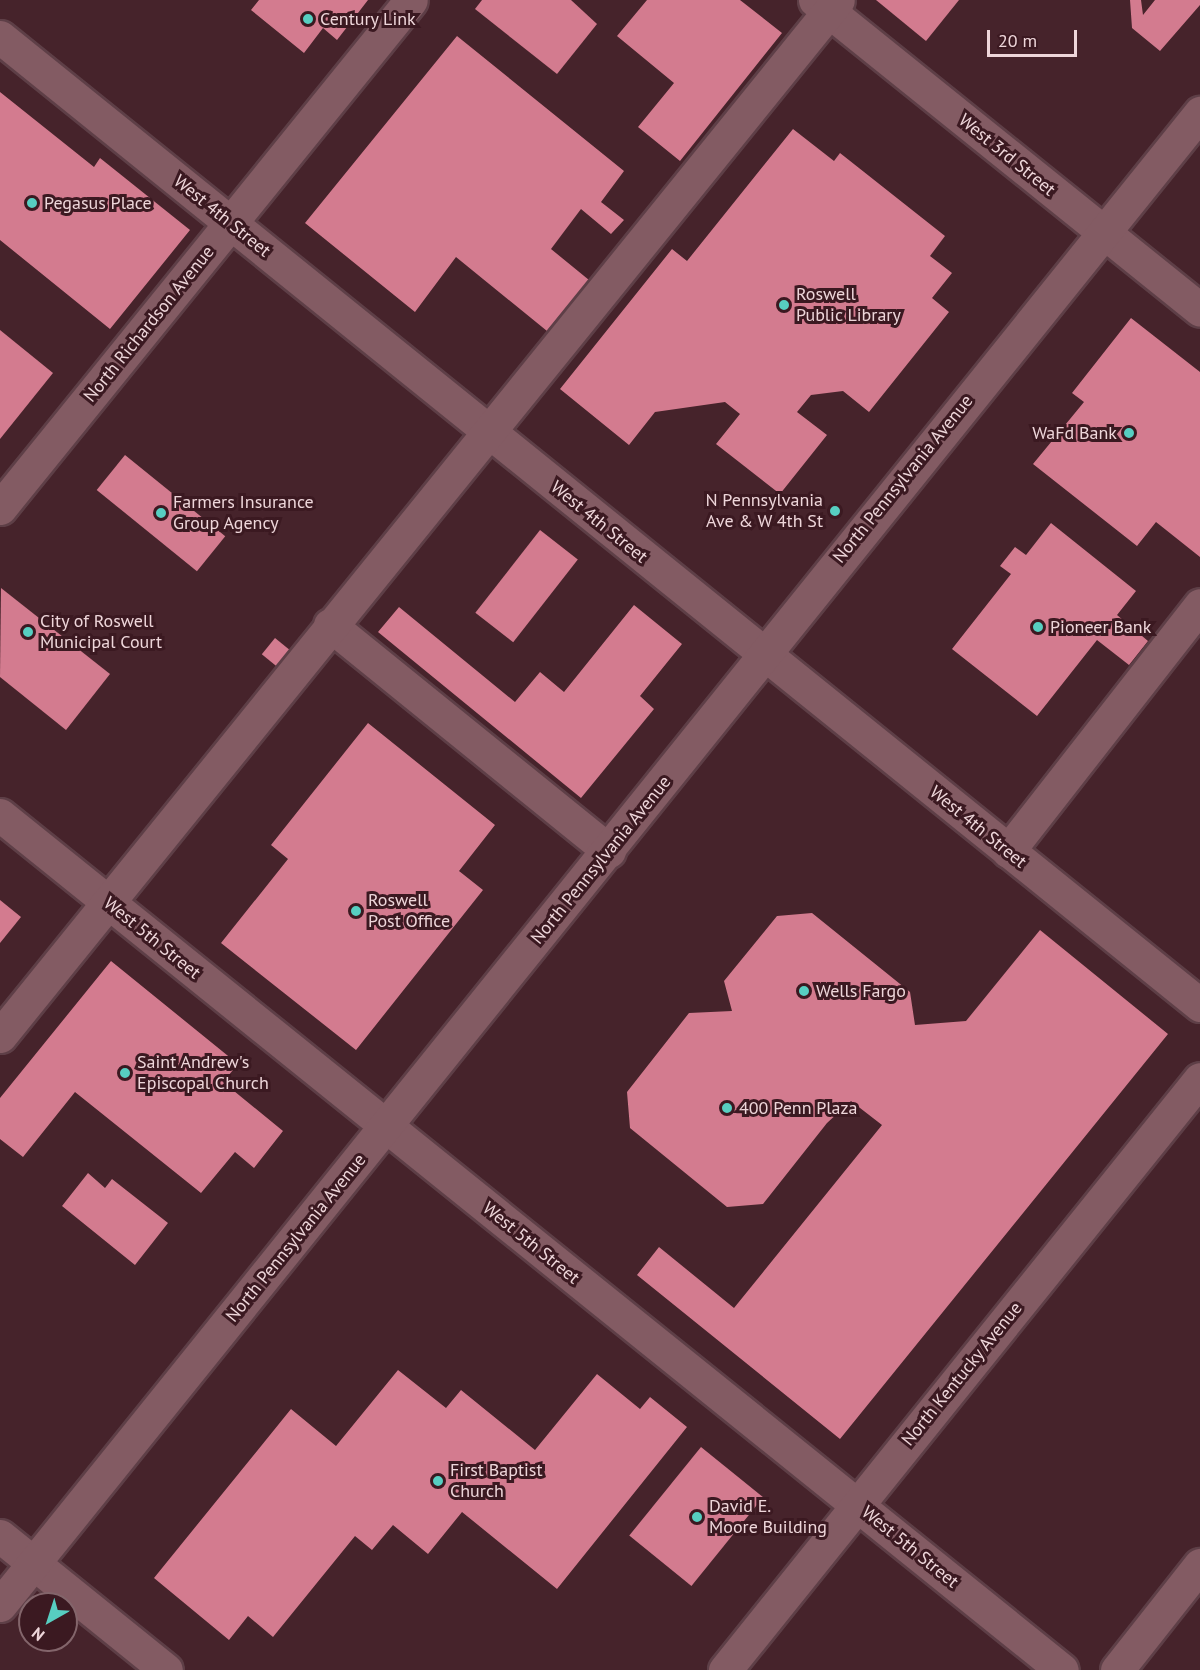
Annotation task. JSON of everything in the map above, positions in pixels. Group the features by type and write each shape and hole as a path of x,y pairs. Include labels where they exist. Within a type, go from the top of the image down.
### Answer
{"street":[{"name":"North Richardson Avenue","path":"0,508 411,0"},
{"name":"West 3rd Street","path":"827,4 1102,232 1200,310"},
{"path":"0,1036 827,4"},
{"name":"West 4th Street","path":"0,37 1200,1005"},
{"name":"North Pennsylvania Avenue","path":"0,1605 609,851 763,654 1200,113"},
{"path":"1008,851 1200,605"},
{"path":"330,625 609,851"},
{"name":"West 5th Street","path":"0,815 1062,1670"},
{"name":"North Kentucky Avenue","path":"725,1670 1200,1079"},
{"path":"0,1536 165,1670"},
{"path":"1117,1670 1200,1565"}],"building":[{"name":"Century Link","path":"259,0 368,0 337,40 323,28 304,53 251,10"},
{"path":"482,0 571,0 597,24 557,74 475,9"},
{"path":"647,0 740,0 782,33 680,161 638,127 674,83 617,36"},
{"path":"876,0 959,0 926,41"},
{"path":"1130,0 1141,0 1143,15 1155,0 1200,0 1200,5 1160,51 1132,28"},
{"path":"457,36 624,171 601,202 624,220 611,234 581,209 551,249 589,280 547,331 456,257 415,312 305,223"},
{"path":"0,92 94,167 100,158 190,230 110,329 0,240"},
{"name":"Roswell Public Library","path":"793,129 834,161 840,153 945,236 930,256 952,273 932,298 949,312 869,412 843,391 811,395 797,412 827,435 780,494 716,444 740,414 725,402 655,412 629,445 560,389 672,249 687,261"},
{"name":"WaFd Bank","path":"1131,318 1200,372 1200,557 1156,522 1137,546 1033,464 1084,402 1072,393"},
{"path":"0,330 53,373 0,439"},
{"name":"Farmers Insurance Group Agency","path":"125,455 225,536 197,571 97,490"},
{"name":"Pioneer Bank","path":"1051,523 1136,591 1117,615 1148,641 1129,665 1097,640 1037,716 952,649 1011,574 1000,566 1015,547 1026,555"},
{"path":"540,530 578,560 513,642 475,613"},
{"name":"City of Roswell Municipal Court","path":"1,588 110,674 66,730 0,677"},
{"path":"634,605 682,644 640,696 654,709 581,798 378,632 399,607 515,702 540,672 564,692"},
{"path":"275,638 290,650 277,666 262,654"},
{"name":"Roswell Post Office","path":"368,723 495,825 459,871 483,890 356,1050 221,943 288,859 271,845"},
{"path":"0,900 21,917 0,943"},
{"path":"812,913 910,992 915,1025 966,1021 1040,930 1168,1034 840,1439 637,1275 659,1247 734,1308 882,1125 851,1101 827,1123 763,1204 727,1207 630,1128 627,1092 689,1013 732,1011 724,981 777,916"},
{"name":"Saint Andrew's Episcopal Church","path":"111,961 238,1064 223,1082 283,1131 254,1168 235,1152 201,1193 75,1092 23,1157 0,1139 0,1098"},
{"path":"88,1173 105,1188 112,1179 168,1223 135,1265 62,1206"},
{"name":"First Baptist Church","path":"398,1370 446,1408 461,1390 535,1450 597,1374 640,1409 650,1397 687,1427 557,1589 462,1512 428,1554 393,1525 372,1550 355,1536 273,1637 248,1616 229,1640 154,1578 291,1409 336,1446"},
{"name":"David E. Moore Building","path":"701,1447 763,1497 691,1586 629,1536"}],"place":[{"name":"Century Link","path":"308,19"},
{"name":"Pegasus Place","path":"32,203"},
{"name":"Roswell Public Library","path":"784,305"},
{"name":"WaFd Bank","path":"1129,433"},
{"name":"N Pennsylvania Ave & W 4th St","path":"835,511"},
{"name":"Farmers Insurance Group Agency","path":"161,513"},
{"name":"Pioneer Bank","path":"1038,627"},
{"name":"City of Roswell Municipal Court","path":"28,632"},
{"name":"Roswell Post Office","path":"356,911"},
{"name":"Wells Fargo","path":"804,991"},
{"name":"Saint Andrew's Episcopal Church","path":"125,1073"},
{"name":"400 Penn Plaza","path":"727,1108"},
{"name":"First Baptist Church","path":"438,1481"},
{"name":"David E. Moore Building","path":"697,1517"}]}
